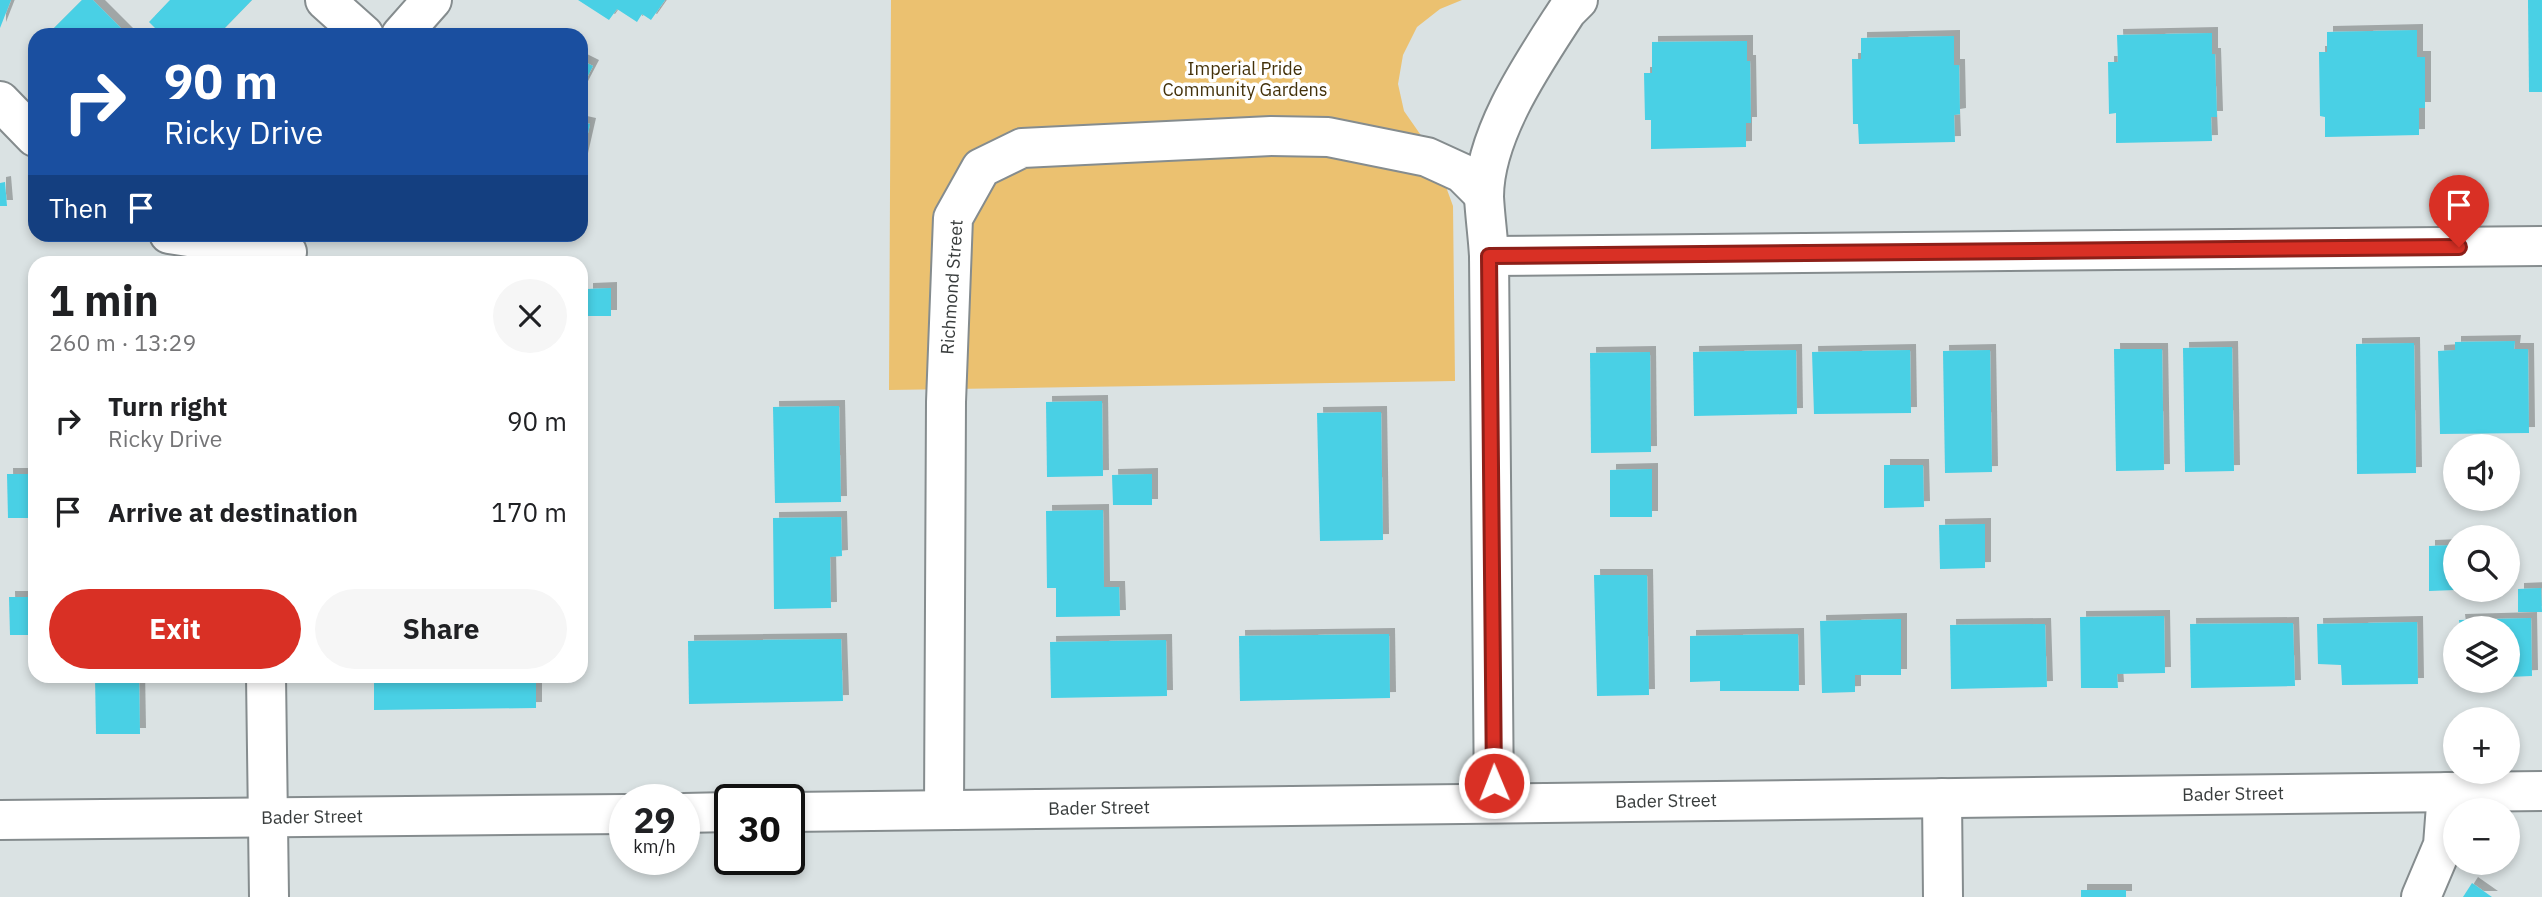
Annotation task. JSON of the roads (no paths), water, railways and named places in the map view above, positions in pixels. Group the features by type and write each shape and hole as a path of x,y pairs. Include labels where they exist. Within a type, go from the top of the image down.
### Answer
{"street":[{"path":"325,0 356,28"},
{"path":"407,28 432,0"},
{"path":"1494,803 1489,256 1484,195 1494,147 1516,91 1567,11 1578,0"},
{"path":"0,101 28,130"},
{"name":"Richmond Street","path":"944,810 946,402 953,218 981,168 1023,148 1271,136 1328,137 1427,157 1462,173 1484,195"},
{"path":"228,242 288,250"},
{"path":"1489,256 2542,246"},
{"path":"266,683 269,897"},
{"name":"Bader Street","path":"805,812 2542,791"},
{"path":"2421,897 2443,845 2447,792"},
{"path":"1942,798 1942,897"},
{"name":"Bader Street","path":"0,820 609,814"}],"park label":[{"name":"Imperial Pride Community Gardens","path":"1245,79"}]}
